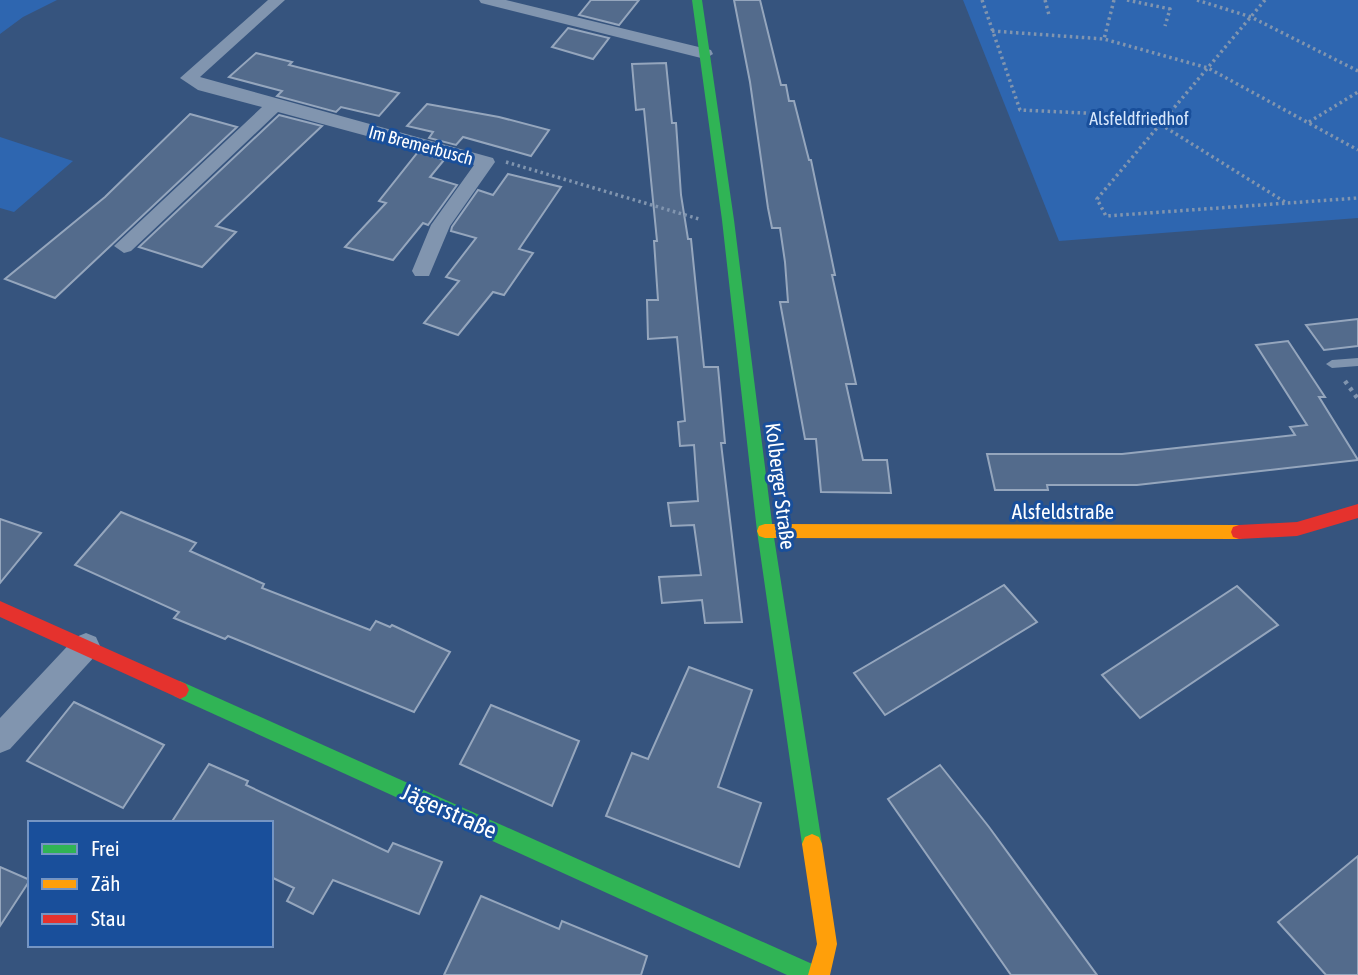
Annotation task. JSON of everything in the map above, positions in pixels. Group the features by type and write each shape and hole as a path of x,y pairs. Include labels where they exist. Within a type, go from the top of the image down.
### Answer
{"street":[{"name":"Im Bremerbusch","path":"277,0 189,78 204,86 274,106 486,162 441,225 422,271"},
{"path":"487,0 705,54"},
{"name":"Kolberger Straße","path":"697,0 728,220 765,531 827,944 819,975"},
{"path":"124,246 274,106"},
{"name":"Alsfeldstraße","path":"765,531 1266,532 1297,529 1358,511"},
{"name":"Jägerstraße","path":"0,609 811,975"},
{"path":"0,738 86,646"}],"lane":[{"path":"1332,364 1358,362"}],"path":[{"path":"982,0 1020,110 1106,114 1160,124 1286,203"},
{"path":"1045,0 1048,15"},
{"path":"1104,39 1114,0"},
{"path":"1127,0 1170,9 1165,26"},
{"path":"1197,0 1251,17 1358,71"},
{"path":"1265,0 1097,199 1106,216 1358,198"},
{"path":"992,31 1104,39 1208,68 1358,150"},
{"path":"1309,123 1358,92"},
{"path":"486,162 502,160 699,219 728,220"}],"green space":[{"path":"0,0 57,0 23,17 0,34"},
{"name":"Alsfeldfriedhof","path":"963,0 1358,0 1358,218 1059,241"},
{"path":"0,137 73,161 14,212 0,208"}],"building":[{"path":"591,0 639,0 619,25 579,15"},
{"path":"734,0 760,0 781,85 786,85 789,101 794,101 811,160 856,384 846,384 863,460 887,460 891,493 821,492 816,439 805,439 780,302 788,302 780,228 772,228 750,82"},
{"path":"568,28 609,38 593,59 552,47"},
{"path":"256,53 292,62 289,65 399,93 379,116 341,107 336,112 277,96 282,91 229,77"},
{"path":"666,63 672,123 676,123 681,195 688,239 691,239 704,367 718,367 725,443 721,443 742,622 705,623 702,600 662,603 659,577 701,575 694,525 671,526 668,503 698,501 694,445 680,446 678,422 685,421 677,337 648,339 647,300 658,300 654,241 657,241 644,109 636,110 632,64"},
{"path":"427,104 499,117 549,130 531,156 463,137 456,145 429,138 433,132 407,126"},
{"path":"190,114 237,127 55,298 5,279 105,197"},
{"path":"279,115 322,126 216,226 236,232 202,267 139,247"},
{"path":"418,152 444,160 430,177 457,185 428,225 423,223 393,260 345,247 386,203 379,201"},
{"path":"508,174 561,187 519,249 533,253 504,295 493,292 458,335 424,323 459,281 446,277 476,238 451,231 452,227 478,190 493,195"},
{"path":"1358,319 1358,346 1324,350 1306,325"},
{"path":"1288,341 1325,397 1319,397 1358,460 1137,485 1047,485 1048,490 995,490 987,454 1122,454 1295,435 1290,427 1307,425 1256,345"},
{"path":"121,512 196,543 190,551 264,584 262,588 370,630 376,621 390,627 392,625 450,652 414,712 228,636 225,639 174,618 179,612 75,565"},
{"path":"0,519 41,533 0,583"},
{"path":"1004,585 1037,622 885,715 854,673"},
{"path":"1237,586 1278,625 1140,718 1102,675"},
{"path":"689,667 752,690 718,787 761,803 739,867 606,816 632,753 648,759"},
{"path":"74,702 164,745 123,808 27,761"},
{"path":"491,705 579,741 552,806 460,764"},
{"path":"209,764 248,781 246,785 388,852 393,843 442,862 419,914 333,880 313,914 287,901 294,888 273,878 273,821 172,821"},
{"path":"940,765 989,827 1097,975 1011,975 888,799"},
{"path":"1358,856 1358,975 1326,975 1278,922"},
{"path":"0,867 28,879 28,883 0,926"},
{"path":"481,896 559,929 562,921 647,956 641,975 444,975"}],"traffic: fast":[{"path":"697,0 728,220 765,531 812,844"},
{"path":"180,690 811,975"}],"traffic: slow":[{"path":"765,531 1239,532"},
{"path":"812,844 827,944 819,975"}],"traffic: jam":[{"path":"1239,532 1297,529 1358,511"},
{"path":"0,609 180,690"}]}
